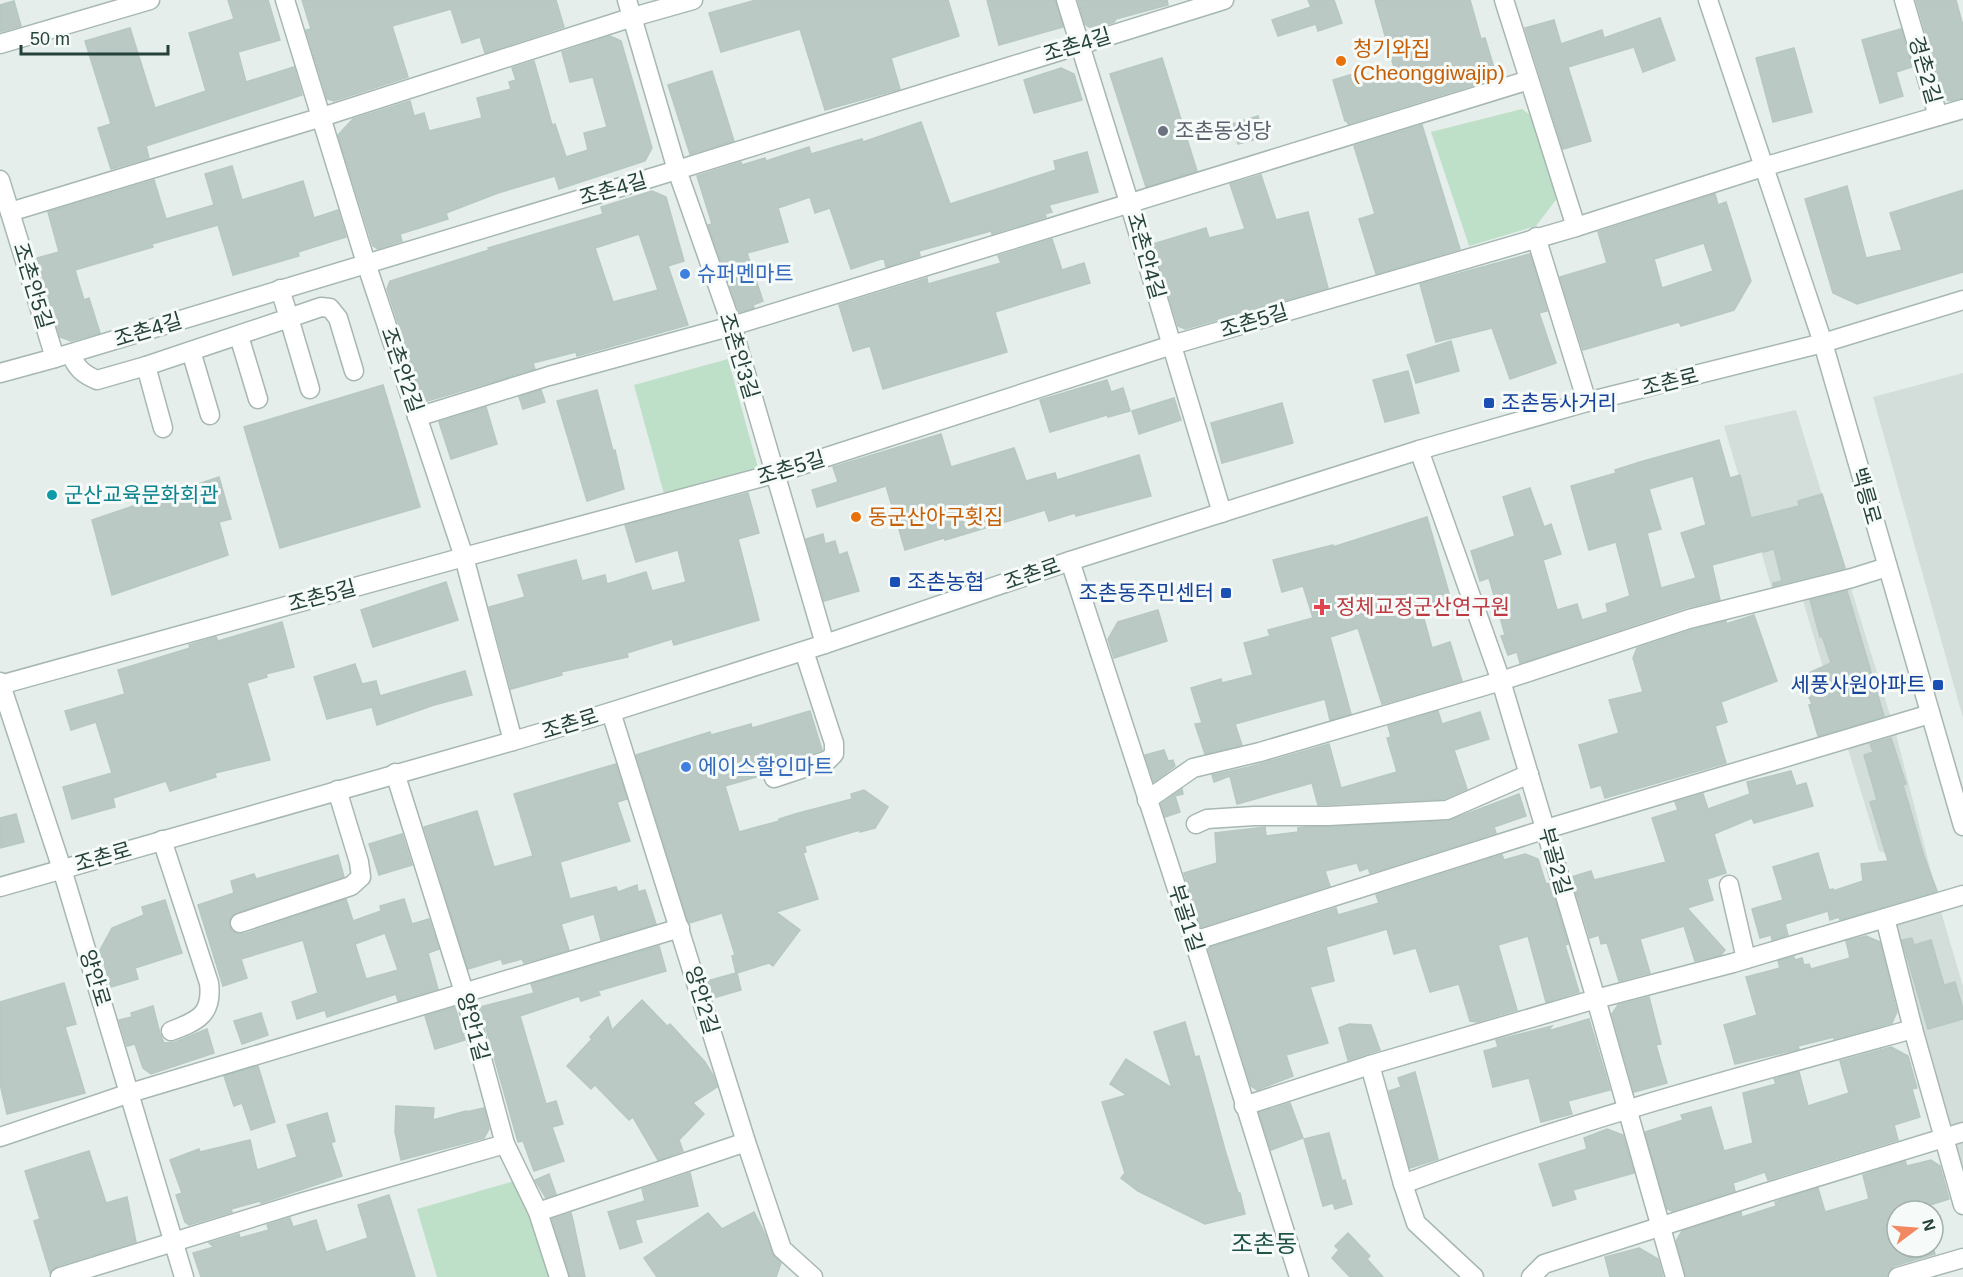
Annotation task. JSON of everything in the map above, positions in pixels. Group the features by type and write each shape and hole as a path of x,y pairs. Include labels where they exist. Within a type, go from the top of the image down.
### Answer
{"street":[{"path":"0,44 150,0"},
{"name":"조촌안2길","path":"285,0 366,263 464,557 513,741"},
{"path":"10,212 322,117 630,9 693,0"},
{"name":"조촌안4길","path":"1066,0 1130,202 1222,513"},
{"name":"조촌4길","path":"0,373 63,356 677,170 1224,0"},
{"path":"1504,0 1575,227"},
{"name":"백릉로","path":"1708,0 1823,343 1963,826"},
{"name":"경촌2길","path":"1904,0 1938,116 1963,109"},
{"name":"조촌안3길","path":"630,9 677,170 732,326 825,644"},
{"path":"417,417 549,376 732,326 1529,80"},
{"path":"1763,167 1938,116"},
{"name":"조촌5길","path":"0,684 774,474 1172,345 1575,227 1763,167"},
{"name":"조촌안5길","path":"0,180 63,356"},
{"path":"1536,237 1587,402"},
{"path":"280,289 310,389"},
{"name":"조촌로","path":"0,887 611,712 804,651 1070,561 1419,450 1587,402 1823,343 1963,300"},
{"path":"63,356 86,375 97,380 239,336 321,307 330,308 338,318 354,371"},
{"path":"239,336 258,399"},
{"path":"191,351 210,415"},
{"path":"146,366 163,428"},
{"name":"부골2길","path":"1419,450 1502,681 1675,1277"},
{"name":"부골1길","path":"1070,561 1194,940 1299,1277"},
{"path":"1147,800 1194,768 1260,752 1502,681 1689,619 1887,567"},
{"path":"774,778 828,760 834,754 832,737 804,651"},
{"name":"양안로","path":"0,684 62,869 184,1277"},
{"name":"양안2길","path":"611,712 746,1142 782,1249 813,1277"},
{"path":"1194,940 1546,829 1930,714"},
{"name":"양안1길","path":"395,773 464,992 505,1144 538,1212 559,1277"},
{"path":"1196,824 1208,819 1254,816 1328,816 1447,810 1529,774"},
{"path":"240,923 351,886 361,877 359,862 337,790"},
{"path":"162,840 209,983 211,997 206,1011 188,1024 171,1031"},
{"path":"1729,885 1746,958"},
{"path":"1244,1106 1370,1065 1963,895"},
{"path":"1885,918 1913,1029 1963,1205"},
{"path":"0,1137 130,1093 680,928"},
{"path":"1403,1184 1483,1154 1627,1109 1913,1029"},
{"path":"1370,1065 1416,1223 1474,1277"},
{"path":"1531,1277 1544,1264 1963,1132"},
{"path":"538,1212 746,1142"},
{"path":"60,1277 303,1202 505,1144"},
{"path":"1898,1277 1963,1258"}],"shaded area":[{"path":"1963,373 1963,718 1873,397"},
{"path":"1796,410 1896,734 1942,915 1963,986 1963,1178 1896,926 1896,857 1879,851 1802,598 1777,606 1724,426"}],"green space":[{"path":"1522,109 1535,119 1558,197 1536,226 1469,246 1431,132"},
{"path":"728,359 760,475 666,501 634,385"},
{"path":"521,1179 549,1277 437,1277 417,1209"}],"building":[{"path":"228,0 268,0 280,40 238,52 246,82 294,67 302,95 146,146 149,158 111,169 98,128 111,124 85,41 130,28 155,108 206,91 189,33 234,19"},
{"path":"302,0 556,0 564,27 485,53 480,37 462,43 451,9 392,26 408,77 334,101 327,99 306,30 311,29"},
{"path":"756,0 948,0 959,36 891,58 900,89 825,110 800,29 721,52 709,13"},
{"path":"987,0 1055,0 1063,27 999,45"},
{"path":"1078,0 1167,0 1168,5 1116,19 1114,22 1092,29 1085,24"},
{"path":"1308,0 1334,0 1342,23 1318,31 1316,24 1278,36 1272,20 1311,7"},
{"path":"1375,0 1470,0 1481,39 1485,38 1497,78 1348,124 1345,121 1333,80 1360,72 1363,81 1395,71"},
{"path":"1916,0 1956,0 1963,26 1963,98 1950,101 1945,99"},
{"path":"14,1 21,26 0,32 0,5"},
{"path":"1660,18 1675,60 1643,72 1634,47 1568,67 1591,141 1563,149 1525,28 1554,20 1561,44 1602,30 1604,38"},
{"path":"1901,29 1912,67 1896,72 1903,96 1880,103 1862,40"},
{"path":"610,36 621,41 652,148 645,161 559,189 555,176 498,193 446,213 448,219 400,234 402,241 378,249 373,246 338,135 353,119 410,101 414,116 424,113 429,131 482,118 477,98 511,89 509,82 516,80 512,68 534,61 552,125 555,124 566,157 588,150 584,133 607,127 593,77 570,82 562,52"},
{"path":"1794,48 1812,112 1773,122 1756,58"},
{"path":"1162,58 1197,171 1146,187 1110,74"},
{"path":"1061,68 1074,74 1082,100 1034,113 1024,80"},
{"path":"712,71 734,141 690,154 668,85"},
{"path":"1258,116 1264,137 1238,144 1232,124"},
{"path":"921,122 950,204 1056,170 1054,161 1087,152 1098,192 1049,205 1052,212 1045,214 1046,217 992,234 991,231 919,251 920,256 886,267 884,258 851,269 830,208 815,213 810,197 778,208 788,242 747,253 763,301 753,305 754,308 739,312 708,225 712,224 697,176 741,162 742,165 765,158 766,161 809,147 811,154 862,139 863,142"},
{"path":"1422,125 1460,249 1376,274 1359,219 1375,214 1354,146"},
{"path":"232,166 242,200 303,181 314,218 338,210 346,237 298,252 299,256 233,275 218,225 75,270 84,300 89,298 100,333 71,341 60,337 37,258 59,252 48,212 154,180 166,219 214,205 205,174"},
{"path":"1261,175 1276,220 1308,212 1328,288 1185,329 1178,326 1153,244 1206,228 1209,238 1245,229 1230,184"},
{"path":"1847,186 1866,258 1902,250 1890,213 1963,190 1963,272 1857,304 1833,293 1805,199"},
{"path":"652,191 666,197 684,261 668,266 688,325 577,356 576,352 533,363 535,369 424,402 387,289 390,281 489,250 488,248 603,214 601,207","holes":["639,234 658,290 613,302 595,248"]},
{"path":"1715,194 1718,205 1726,202 1751,281 1734,310 1681,326 1679,322 1583,350 1560,277 1607,263 1598,232","holes":["1704,243 1713,271 1662,288 1654,259"]},
{"path":"1052,239 1062,270 1084,263 1090,283 995,312 1007,352 883,389 870,346 853,351 839,305 927,278 928,284 1001,263 998,256"},
{"path":"1530,254 1547,311 1539,313 1556,363 1510,379 1492,328 1436,342 1420,284"},
{"path":"1451,341 1459,371 1416,383 1407,355"},
{"path":"1408,371 1419,413 1385,422 1373,380"},
{"path":"1107,380 1111,392 1123,388 1130,411 1108,417 1107,415 1050,432 1040,400"},
{"path":"383,385 420,507 280,548 244,427"},
{"path":"541,390 545,402 523,409 519,397"},
{"path":"597,390 624,489 587,501 557,401"},
{"path":"1174,398 1181,420 1139,434 1132,411"},
{"path":"1282,403 1293,443 1222,463 1211,423"},
{"path":"486,407 497,444 451,459 439,422"},
{"path":"941,434 951,467 1014,448 1026,481 1055,473 1057,480 1139,455 1151,496 1049,521 1045,510 905,550 886,486 817,507 812,490 838,482 833,467"},
{"path":"1719,440 1730,478 1740,475 1751,518 1799,506 1798,501 1822,494 1845,568 1773,586 1773,583 1782,581 1774,549 1712,565 1720,600 1685,608 1520,663 1517,652 1508,655 1501,636 1505,635 1489,578 1480,581 1471,551 1515,536 1503,497 1530,488 1544,527 1551,524 1561,554 1543,560 1557,610 1577,604 1582,620 1608,612 1606,604 1630,596 1616,542 1589,550 1571,486 1616,473 1615,470","holes":["1693,476 1706,525 1681,533 1696,578 1661,588 1647,533 1661,529 1649,489"]},
{"path":"219,477 231,519 219,522 228,555 112,595 92,520"},
{"path":"748,493 759,533 738,539 759,620 674,645 672,639 627,653 628,657 561,672 562,675 511,689 489,607 525,597 518,575 576,560 582,581 605,575 607,584 646,572 652,591 686,582 678,550 636,562 625,525"},
{"path":"1427,517 1451,600 1421,608 1432,648 1450,642 1462,681 1382,704 1358,628 1330,637 1351,714 1330,720 1325,699 1235,724 1242,745 1205,754 1195,724 1202,723 1191,688 1221,679 1222,683 1253,675 1244,643 1270,636 1268,630 1313,618 1303,586 1282,592 1273,560 1333,545 1333,547"},
{"path":"823,534 825,544 835,541 839,555 847,552 859,591 824,601 806,539"},
{"path":"446,582 458,620 373,647 361,610"},
{"path":"1847,591 1884,716 1818,736 1809,705 1812,704 1800,677 1831,663 1822,636 1820,637 1810,600"},
{"path":"1158,610 1167,641 1114,658 1108,639 1118,622"},
{"path":"1754,615 1777,681 1721,702 1727,722 1715,726 1726,763 1605,798 1601,785 1591,788 1579,745 1619,733 1609,700 1643,692 1633,658 1637,648 1692,630 1726,621 1726,624"},
{"path":"282,622 294,667 266,674 267,677 247,683 270,760 215,773 216,777 170,791 166,781 113,798 115,807 72,819 63,787 112,773 96,722 71,730 65,711 125,694 118,670 190,648 189,645 216,637 218,641"},
{"path":"355,664 362,684 376,681 380,696 465,671 472,695 434,705 377,725 372,707 327,719 314,677"},
{"path":"810,711 822,750 770,767 763,775 725,786 739,832 852,799 851,794 864,790 888,807 875,828 805,846 806,852 803,853 818,899 776,912 800,930 773,966 769,963 737,973 741,990 713,998 707,981 736,973 732,956 735,955 722,913 690,923 688,921 636,755 710,732 711,735 751,724 752,728"},
{"path":"1438,711 1442,724 1480,712 1489,739 1454,750 1467,789 1444,799 1318,805 1312,783 1237,804 1230,776 1214,782 1212,775 1329,744 1341,788 1397,772 1387,738 1391,737 1388,726"},
{"path":"1891,738 1906,784 1903,785 1924,856 1937,891 1840,920 1839,917 1830,920 1828,911 1785,924 1788,935 1772,940 1771,935 1760,938 1752,909 1783,900 1773,867 1818,853 1829,890 1833,889 1833,891 1863,881 1861,864 1888,861 1870,802 1877,800 1864,755 1873,752 1870,744"},
{"path":"1164,750 1168,761 1173,760 1175,766 1154,782 1145,755"},
{"path":"616,764 627,799 617,802 630,841 560,862 570,899 616,887 618,892 637,885 638,892 645,890 656,924 601,940 594,914 561,924 569,950 524,963 522,959 503,964 501,959 468,969 424,827 477,811 494,867 533,856 514,794"},
{"path":"1791,771 1796,786 1806,783 1813,806 1754,823 1752,818 1714,834 1726,873 1707,879 1713,900 1687,908 1725,950 1721,955 1695,961 1684,926 1640,939 1650,973 1619,981 1607,943 1601,944 1599,935 1590,938 1571,877 1591,871 1594,880 1666,862 1652,818 1678,810 1675,802 1703,794 1708,809 1750,794 1747,782"},
{"path":"1182,789 1183,794 1175,796 1180,812 1165,817 1161,804"},
{"path":"1519,794 1526,816 1494,827 1496,833 1370,873 1368,868 1360,871 1357,863 1325,871 1330,886 1201,927 1184,873 1217,863 1215,833 1265,827 1266,836 1298,832 1298,828 1306,827 1448,821"},
{"path":"16,814 24,842 0,848 0,818"},
{"path":"402,834 412,865 379,875 369,844"},
{"path":"1525,854 1538,859 1546,884 1550,883 1579,992 1546,1002 1528,936 1498,945 1517,1010 1477,1022 1470,1021 1459,984 1430,992 1416,948 1394,954 1387,929 1326,947 1334,981 1310,987 1328,1043 1286,1055 1293,1076 1257,1090 1251,1086 1208,948 1336,908 1338,915 1379,903 1376,895 1502,855 1504,860"},
{"path":"338,855 344,877 236,913 229,921 232,931 244,934 346,899 353,921 381,911 380,906 404,899 412,924 429,919 439,949 428,953 438,989 398,1001 396,994 327,1017 325,1010 297,1019 292,1002 318,993 303,940 241,959 247,978 223,986 198,905 234,893 231,881 254,874 256,879","holes":["385,933 398,970 366,979 355,944"]},
{"path":"165,900 182,953 135,968 138,979 111,987 100,950 112,928 144,915 142,907"},
{"path":"1866,936 1880,942 1897,1012 1892,1023 1735,1064 1724,1025 1757,1015 1746,977 1780,968 1778,961 1794,957 1795,960 1802,958 1804,965 1809,964 1811,969 1850,958 1846,941"},
{"path":"1912,938 1914,945 1931,940 1944,985 1955,982 1963,1009 1963,1019 1928,1029 1902,940"},
{"path":"659,946 666,971 598,991 600,995 581,1001 579,996 520,1016 546,1104 556,1101 563,1124 552,1127 564,1161 534,1171 523,1141 518,1142 480,1007 534,993 531,984"},
{"path":"64,983 76,1024 65,1027 85,1093 7,1114 0,1084 0,1002"},
{"path":"1649,997 1661,1044 1656,1045 1667,1083 1634,1092 1612,1014 1618,1005"},
{"path":"642,1000 667,1026 670,1024 705,1062 717,1087 693,1103 704,1114 679,1140 683,1151 658,1160 633,1117 629,1120 595,1085 591,1089 567,1066 592,1039 590,1037 608,1017 612,1030"},
{"path":"153,1006 164,1043 175,1042 207,1029 214,1053 151,1074 143,1068 135,1044 127,1046 119,1020 132,1017 131,1013"},
{"path":"455,1007 465,1040 435,1049 425,1016"},
{"path":"261,1013 268,1035 242,1044 234,1021"},
{"path":"1589,1019 1610,1090 1568,1101 1572,1114 1541,1122 1529,1078 1493,1087 1484,1051 1498,1047 1496,1040 1552,1026 1548,1031"},
{"path":"1185,1022 1195,1057 1199,1056 1245,1214 1205,1224 1138,1191 1121,1178 1125,1173 1102,1102 1127,1095 1110,1084 1126,1059 1172,1088 1154,1032"},
{"path":"1349,1024 1371,1025 1380,1050 1348,1060 1339,1028"},
{"path":"1891,1047 1908,1056 1917,1088 1912,1089 1920,1117 1894,1125 1898,1140 1768,1180 1765,1172 1733,1183 1735,1191 1672,1211 1667,1209 1645,1132 1683,1120 1681,1115 1711,1107 1724,1151 1753,1143 1743,1093 1776,1084 1774,1079 1799,1072 1808,1106 1849,1093 1840,1061"},
{"path":"258,1066 275,1122 251,1130 242,1103 234,1106 224,1076"},
{"path":"1415,1072 1438,1159 1410,1168 1389,1091 1401,1087 1398,1078"},
{"path":"1290,1103 1303,1138 1271,1150 1259,1113"},
{"path":"396,1106 434,1108 433,1120 484,1108 489,1129 484,1138 401,1160 395,1132"},
{"path":"327,1113 335,1141 331,1143 342,1176 261,1203 260,1201 231,1209 232,1212 189,1225 185,1222 176,1195 182,1193 170,1160 199,1149 200,1152 250,1140 257,1170 297,1157 287,1125"},
{"path":"1607,1129 1623,1135 1634,1173 1573,1190 1576,1199 1553,1206 1539,1164 1587,1149 1584,1138"},
{"path":"1329,1133 1342,1181 1345,1180 1352,1204 1335,1209 1333,1203 1323,1206 1304,1139"},
{"path":"89,1151 106,1203 127,1197 136,1242 57,1266 50,1273 34,1221 40,1219 25,1171"},
{"path":"1931,1160 1940,1166 1949,1199 1885,1199 1885,1259 1918,1259 1894,1266 1887,1277 1686,1277 1676,1241 1682,1231 1741,1212 1742,1217 1776,1206 1775,1202 1818,1188 1825,1212 1869,1199 1863,1175 1905,1161 1907,1166"},
{"path":"690,1173 698,1206 635,1220 642,1242 620,1249 608,1212 645,1201 642,1189"},
{"path":"549,1174 556,1194 546,1198 535,1180"},
{"path":"389,1195 415,1277 201,1277 193,1253 214,1247 209,1243 239,1234 240,1238 269,1230 267,1225 290,1218 293,1227 316,1220 326,1252 368,1238 358,1205"},
{"path":"754,1212 772,1253 781,1263 776,1277 657,1277 644,1258 708,1213 722,1229"},
{"path":"571,1213 585,1277 570,1277 552,1219"},
{"path":"1348,1233 1370,1256 1367,1259 1383,1277 1350,1277 1332,1258 1339,1250 1335,1246"},
{"path":"1639,1248 1658,1259 1663,1277 1610,1277 1605,1257"}],"place":[{"name":"청기와집 (Cheonggiwajip)","path":"1341,61"},
{"name":"조촌동성당","path":"1163,131"},
{"name":"슈퍼멘마트","path":"685,274"},
{"name":"조촌동사거리","path":"1489,403"},
{"name":"군산교육문화회관","path":"52,495"},
{"name":"동군산아구횟집","path":"856,517"},
{"name":"조촌농협","path":"895,582"},
{"name":"조촌동주민센터","path":"1226,593"},
{"name":"정체교정군산연구원","path":"1322,607"},
{"name":"세풍사원아파트","path":"1938,685"},
{"name":"에이스할인마트","path":"686,767"}],"district":[{"name":"조촌동","path":"1264,1244"}]}
